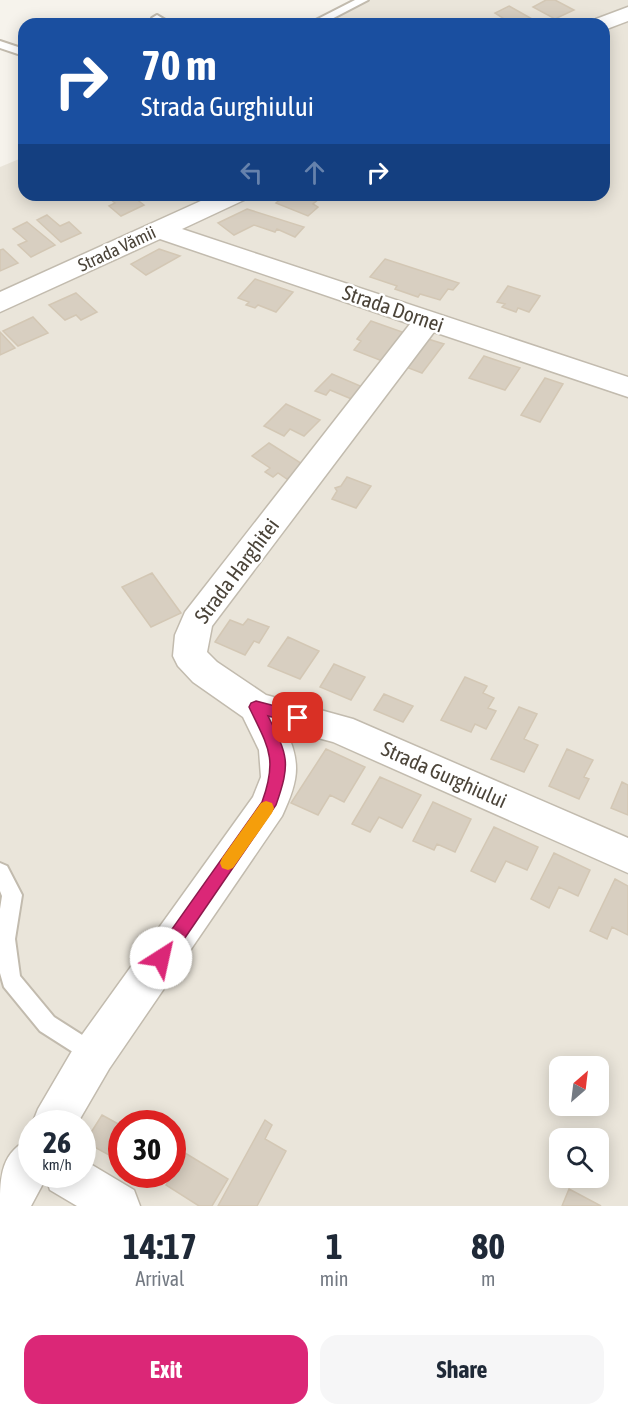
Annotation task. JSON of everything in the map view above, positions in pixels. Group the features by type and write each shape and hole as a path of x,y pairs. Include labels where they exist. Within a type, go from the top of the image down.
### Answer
{"street":[{"path":"610,21 628,13"},
{"name":"Strada Vămii","path":"0,303 222,201"},
{"name":"Strada Dornei","path":"159,230 628,387"},
{"name":"Strada Harghitei","path":"60,1110 93,1054 269,805 279,777 277,750 256,707 205,672 190,656 192,635 197,621 428,321"},
{"name":"Strada Gurghiului","path":"256,707 340,729 628,856"},
{"path":"6,1206 18,1185"},
{"path":"89,1188 118,1206"}],"lane":[{"path":"326,18 363,0"},
{"path":"0,44 18,51"},
{"path":"0,872 12,895 3,943 11,980 47,1024 93,1054"}],"shaded area":[{"path":"353,0 628,0 628,1206 7,1206 0,1194 0,167 18,160 18,201 610,201 610,18 324,18"}],"building":[{"path":"546,0 555,0 574,10 553,18 533,7"},
{"path":"509,6 530,18 503,18 495,13"},
{"path":"112,201 139,201 144,205 121,216 109,206 115,203"},
{"path":"278,201 316,201 313,204 318,207 308,216 276,203"},
{"path":"247,209 304,227 295,237 277,229 275,232 254,225 234,235 218,223"},
{"path":"47,215 60,226 69,222 81,233 61,242 37,220"},
{"path":"27,222 55,245 31,257 18,245 27,241 13,229"},
{"path":"3,249 18,263 0,271 0,250"},
{"path":"159,249 180,256 146,275 131,264"},
{"path":"385,259 459,283 453,290 448,289 440,300 420,294 418,297 395,289 397,286 370,277"},
{"path":"255,279 293,292 276,312 258,305 255,308 246,305 249,302 238,298"},
{"path":"508,286 540,296 529,312 518,308 516,312 502,307 505,304 497,302"},
{"path":"76,293 97,312 81,320 76,315 65,320 49,305"},
{"path":"33,317 48,333 18,346 3,331"},
{"path":"371,321 408,334 385,362 354,350 361,341 357,339"},
{"path":"0,332 15,348 0,355"},
{"path":"428,339 444,344 422,373 406,367"},
{"path":"484,356 520,368 505,390 469,378"},
{"path":"332,374 365,388 354,400 330,390 326,395 315,391"},
{"path":"545,378 563,384 540,422 521,415"},
{"path":"286,404 320,420 304,436 290,429 284,436 264,426"},
{"path":"269,443 304,465 287,479 278,473 273,477 265,472 270,468 252,456"},
{"path":"347,477 371,486 356,508 332,499 337,491 335,488 341,486"},
{"path":"152,573 181,613 151,627 122,587"},
{"path":"248,619 269,627 259,643 254,641 245,655 215,642 230,620 243,625"},
{"path":"288,637 319,651 300,679 268,666"},
{"path":"334,664 365,677 351,700 320,687"},
{"path":"465,677 487,686 483,693 494,698 488,708 496,711 486,729 475,724 471,732 441,720"},
{"path":"384,694 413,706 403,722 374,710"},
{"path":"519,707 537,714 524,739 538,745 524,772 491,759"},
{"path":"326,749 365,767 344,802 330,795 318,815 291,803"},
{"path":"567,749 593,760 584,777 589,779 579,799 549,786"},
{"path":"380,777 421,795 402,828 379,817 370,832 352,824"},
{"path":"622,782 628,785 628,815 611,808"},
{"path":"433,802 471,819 455,852 437,844 434,850 413,841"},
{"path":"494,827 538,847 527,870 506,861 495,882 471,871"},
{"path":"554,853 590,870 578,896 559,887 549,908 531,899"},
{"path":"615,879 628,886 628,935 612,927 607,939 590,931"},
{"path":"102,1115 108,1118 108,1154 96,1148 96,1125"},
{"path":"265,1120 272,1125 265,1139 286,1151 257,1206 218,1206"},
{"path":"186,1154 228,1179 212,1206 199,1206 171,1188 186,1188"},
{"path":"569,1189 601,1206 562,1206"}],"slow traffic":[{"path":"228,863 266,808"}],"route":[{"path":"161,958 269,805 279,777 277,750 256,707 298,718"}]}
